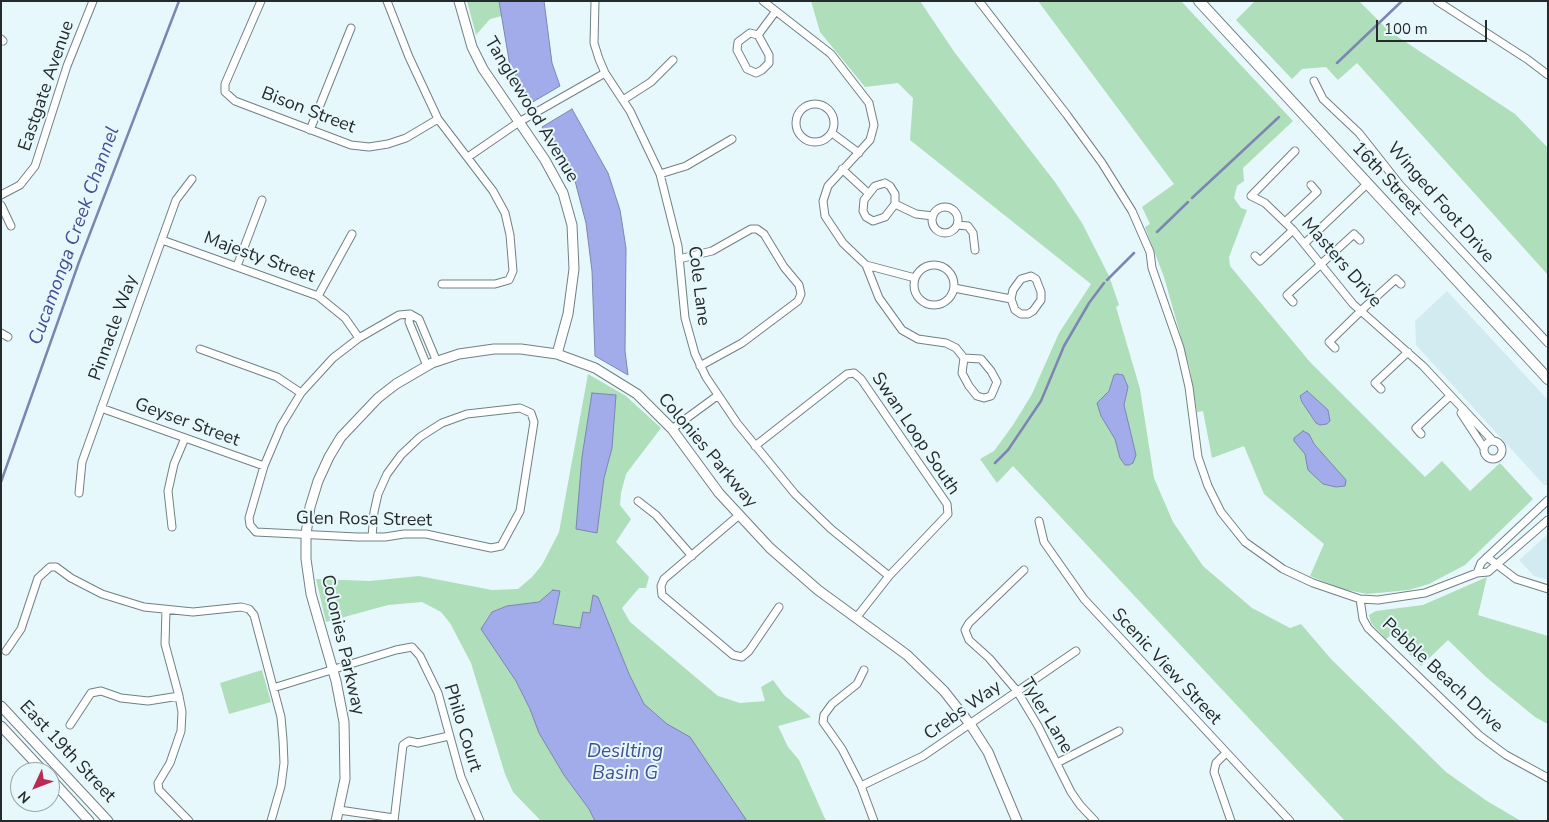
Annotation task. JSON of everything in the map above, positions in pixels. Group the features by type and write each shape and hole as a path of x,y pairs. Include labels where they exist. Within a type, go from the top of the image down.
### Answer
{"main road":[{"name":"16th Street","path":"1198,1 1548,379"}],"street":[{"name":"Eastgate Avenue","path":"1,195 20,185 35,166 67,66 93,1"},
{"name":"Bison Street","path":"261,1 225,84 225,92 234,101 351,145 369,147 406,138 438,119"},
{"path":"387,1 409,57 438,119 493,191 504,214 513,258 513,272 509,280 495,284 442,284"},
{"name":"Tanglewood Avenue","path":"459,1 472,47 484,69 545,160 563,193 572,225 574,269 568,314 557,354"},
{"name":"Cole Lane","path":"595,1 594,43 604,73 623,100 644,138 660,174 675,230 685,318 700,366 717,396 755,446 814,514 890,576"},
{"path":"763,1 831,54 869,103 874,125 870,140 828,186 822,201 825,216 843,243 866,265 879,298 902,330 918,339 946,343 956,348 964,358 962,373 968,386 977,396 984,398 991,396 996,389 997,382 991,371 981,359 964,358"},
{"path":"979,1 1067,115 1132,211 1150,252 1152,268 1180,348 1189,387 1198,458 1208,486 1221,512 1245,542 1283,569 1313,583 1360,599 1378,600 1424,593 1477,573 1488,572 1548,520"},
{"path":"1437,1 1527,59 1548,76"},
{"path":"758,35 776,11"},
{"path":"310,130 351,28"},
{"path":"750,33 758,35 769,55 768,63 762,70 756,73 747,69 737,50 738,42 750,33"},
{"path":"623,100 651,82 673,60"},
{"path":"468,157 519,122 604,73"},
{"name":"Winged Foot Drive","path":"1314,81 1323,99 1359,133 1400,185 1548,343"},
{"path":"809,105 822,105 828,109 834,120 832,133 823,141 816,143 805,140 797,130 796,118 809,105"},
{"path":"832,133 859,153"},
{"path":"660,174 686,166 732,139"},
{"name":"Masters Drive","path":"1295,151 1251,196 1265,203 1293,230 1361,312 1408,352 1493,441"},
{"path":"842,169 868,193"},
{"name":"Pinnacle Way","path":"79,493 82,462 101,408 176,200 192,179"},
{"path":"886,183 895,194 895,204 885,217 873,221 866,217 863,212 864,200 868,193 875,186 886,183"},
{"path":"1304,243 1368,183"},
{"path":"1285,222 1317,192 1311,186"},
{"path":"237,266 262,200"},
{"path":"895,204 916,214 933,216"},
{"path":"1,205 11,226"},
{"path":"957,225 956,213 950,208 938,210 933,216 933,225 939,232 947,233 957,225 968,226 973,233 974,250"},
{"path":"679,258 712,251 751,229 757,229 764,234 784,267 799,285 801,294 798,301 742,343 700,366"},
{"path":"1255,256 1260,261 1293,230"},
{"path":"318,296 352,234"},
{"path":"1293,302 1287,295 1354,234 1360,240"},
{"name":"Majesty Street","path":"162,240 318,296 345,318 359,338"},
{"path":"866,265 915,278"},
{"path":"935,265 947,270 951,275 954,288 948,299 930,304 924,301 916,291 915,278 923,268 935,265"},
{"path":"1031,276 1036,279 1041,292 1041,300 1034,311 1022,314 1012,305 1011,299 1013,290 1020,279 1031,276"},
{"path":"1335,348 1329,342 1396,279 1401,284"},
{"path":"954,288 1011,299"},
{"path":"410,314 409,322 427,366"},
{"path":"264,466 281,426 301,393 333,358 359,338 399,315 410,314 419,319 438,362"},
{"path":"1,333 8,337"},
{"path":"200,349 277,377 301,393"},
{"name":"Colonies Parkway","path":"336,821 345,779 344,722 332,669 310,594 306,534 310,507 318,481 341,437 378,398 396,384 427,366 459,354 494,349 521,349 557,354 595,368 620,382 641,398 672,429 738,516 792,569 920,667 944,691 970,724 988,752 1017,821"},
{"path":"1381,389 1375,383 1408,352"},
{"name":"Swan Loop South","path":"755,446 846,374 854,373 948,504 948,514 890,576"},
{"path":"672,429 717,396"},
{"path":"1421,434 1416,428 1450,396"},
{"name":"Masters Drive","path":"1450,396 1484,448"},
{"name":"Geyser Street","path":"101,408 264,466"},
{"name":"Glen Rosa Street","path":"264,466 249,518 250,526 256,532 372,537 426,534 492,548 501,546 520,510 534,422 531,413 520,408 467,414 442,423 420,438 401,455 387,474 378,494 372,537"},
{"path":"172,527 168,491 174,464 185,438"},
{"path":"1493,441 1501,448 1501,453 1498,457 1489,458 1485,454 1484,448 1493,441"},
{"path":"1477,573 1481,563 1487,556 1548,500"},
{"path":"638,501 656,515 692,556"},
{"path":"738,516 664,579 661,586 662,595 684,616 733,655 742,657 749,651 779,607"},
{"name":"Scenic View Street","path":"1039,521 1044,542 1084,600 1290,821"},
{"path":"1487,556 1516,579 1548,588"},
{"path":"6,651 21,629 38,578 43,571 50,567 56,566 71,578 102,594 144,607 193,612 241,607 249,609 254,615 281,717 284,763 281,786 271,821"},
{"name":"Tyler Lane","path":"1024,570 969,623 966,630 969,640 989,658 1017,691 1071,792 1092,820"},
{"path":"856,618 890,576"},
{"name":"Pebble Beach Drive","path":"1360,599 1363,619 1368,628 1479,735 1506,755 1548,778"},
{"path":"166,610 165,644 182,712 181,731 170,763 158,783 159,790 189,821"},
{"name":"Philo Court","path":"332,669 412,647 420,656 438,693 461,777 480,821"},
{"name":"Crebs Way","path":"861,786 923,756 1076,651"},
{"path":"273,688 332,669"},
{"path":"864,670 857,684 832,704 824,715 823,722 842,749 861,786 874,821"},
{"path":"70,725 92,693 101,691 121,698 148,701 179,696"},
{"name":"East 19th Street","path":"1,706 108,821"},
{"name":"East 19th Street","path":"1,726 35,762"},
{"path":"1056,763 1119,731"},
{"path":"339,810 394,820 403,745 409,741 418,743 449,736"},
{"path":"1226,753 1216,763 1214,772 1232,821"},
{"name":"East 19th Street","path":"60,789 89,821"}],"shaded area":[{"path":"1447,291 1548,400 1548,485 1544,485 1416,345 1415,321"},
{"path":"1548,534 1548,580 1534,576 1519,560"}],"green space":[{"path":"467,1 499,1 502,16 490,19 476,35"},
{"path":"811,1 920,1 955,53 1055,182 1082,223 1109,276 1119,305 1116,307 1140,389 1154,478 1173,522 1203,566 1252,608 1290,628 1301,624 1331,659 1446,772 1487,801 1521,821 1345,821 1013,466 997,483 980,459 994,451 1013,425 1032,394 1059,333 1091,284 910,140 913,98 898,83 865,87 820,32"},
{"path":"1038,1 1181,1 1293,121 1243,168 1244,181 1237,186 1234,198 1241,208 1247,210 1229,257 1230,266 1310,362 1425,477 1442,461 1470,491 1500,463 1533,499 1465,565 1429,584 1409,590 1367,594 1342,589 1310,576 1324,544 1264,494 1244,446 1212,458 1203,411 1197,412 1190,369 1164,277 1145,227 1150,224 1142,207 1174,184"},
{"path":"1255,1 1359,1 1389,31 1515,114 1548,148 1548,275 1357,63 1338,80 1326,67 1302,69 1292,79 1236,20"},
{"path":"588,374 626,396 661,428 626,474 621,493 620,505 631,519 616,542 649,577 646,588 639,588 622,608 630,622 718,696 740,703 765,701 761,687 773,680 784,695 811,717 778,726 788,747 799,760 826,821 541,821 513,792 505,774 471,663 450,623 441,612 422,602 388,605 326,622 316,579 370,581 419,576 492,590 518,589 532,577 542,565 559,532"},
{"path":"1487,577 1478,615 1548,636 1548,724 1535,717 1486,677 1448,640 1421,666 1391,635 1386,639 1371,623 1369,615 1376,611 1423,605"},
{"path":"262,670 271,702 229,714 220,683"}],"water":[{"path":"499,1 544,1 552,63 560,86 531,103 510,66"},
{"path":"572,109 608,173 620,210 626,248 625,351 628,375 595,356 592,271 586,223 575,181 542,127"},
{"path":"1114,375 1123,375 1128,387 1124,405 1136,455 1133,463 1129,465 1125,465 1120,458 1115,439 1101,416 1097,403 1109,391"},
{"path":"1307,391 1328,410 1330,421 1327,424 1320,425 1316,423 1302,402 1300,396"},
{"path":"592,393 616,395 612,448 604,478 597,533 576,529 582,457"},
{"path":"1303,431 1309,434 1314,444 1346,480 1345,486 1336,487 1323,484 1308,470 1305,454 1294,441 1294,438"},
{"name":"Desilting Basin G","path":"553,590 560,591 553,624 580,628 583,612 590,613 593,595 598,597 629,674 644,704 667,724 690,737 747,821 595,821 539,733 516,681 481,629 492,612 507,606 539,602"}],"waterway":[{"name":"Cucamonga Creek Channel","path":"1,482 79,262 179,1"},
{"path":"1337,63 1402,1"},
{"path":"1192,198 1279,117"},
{"path":"1157,232 1188,202"},
{"path":"1107,280 1134,253"},
{"path":"995,463 1008,450 1041,401 1064,346 1089,303 1104,283"}]}
